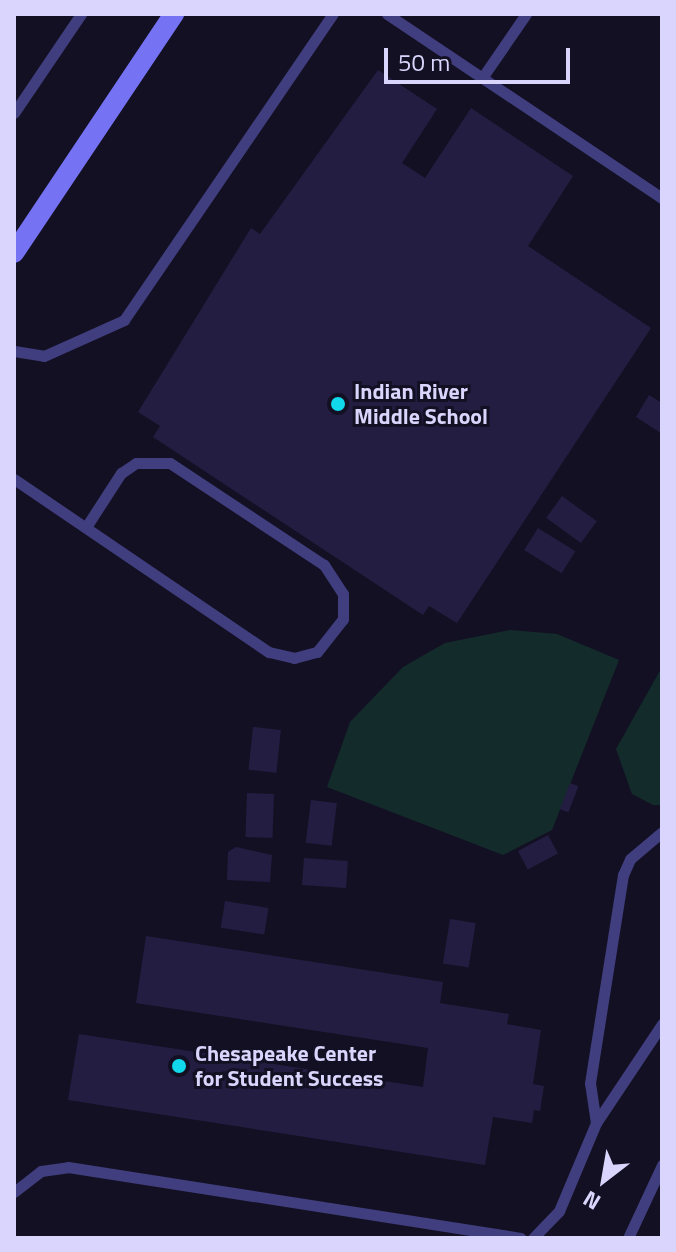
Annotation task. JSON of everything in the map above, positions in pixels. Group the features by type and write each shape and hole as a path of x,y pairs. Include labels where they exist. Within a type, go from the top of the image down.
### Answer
{"street":[{"path":"14,253 174,14"}],"lane":[{"path":"14,113 81,14"},
{"path":"14,351 44,356 124,320 333,14"},
{"path":"387,14 662,198"},
{"path":"482,78 526,14"},
{"path":"14,479 269,652 294,658 317,652 343,619 343,594 324,565 170,463 136,463 121,473 86,527"},
{"path":"596,1123 590,1083 623,875 630,859 662,832"},
{"path":"533,1238 559,1211 596,1123 662,1024"},
{"path":"628,1238 662,1165"},
{"path":"14,1192 41,1171 68,1167 520,1238"}],"green space":[{"path":"510,630 557,634 619,660 552,830 503,855 327,787 350,722 403,667 445,643"},
{"path":"662,667 662,805 653,805 632,794 616,749"}],"building":[{"name":"Indian River Middle School","path":"378,70 437,109 402,163 425,178 471,108 573,176 528,246 651,328 457,623 429,606 423,615 153,437 160,426 138,412 251,228 260,234"},
{"path":"649,395 662,403 662,434 636,417"},
{"path":"562,496 597,521 581,543 546,518"},
{"path":"538,528 575,551 562,573 524,550"},
{"path":"253,727 281,730 276,773 249,770"},
{"path":"570,783 578,786 568,812 560,809"},
{"path":"247,793 274,794 272,838 245,837"},
{"path":"311,800 337,803 332,846 306,843"},
{"path":"548,835 558,854 528,870 518,851"},
{"path":"236,847 272,855 270,882 227,880 228,852"},
{"path":"304,858 348,861 346,888 302,885"},
{"path":"225,901 268,908 264,935 221,928"},
{"path":"450,919 476,923 469,968 443,963"},
{"name":"Chesapeake Center for Student Success","path":"146,936 443,982 440,1003 509,1014 507,1024 541,1030 533,1084 544,1086 540,1111 534,1110 532,1123 493,1117 485,1165 68,1100 79,1034 423,1087 428,1048 136,1003"}],"place":[{"name":"Indian River Middle School","path":"338,404"},
{"name":"Chesapeake Center for Student Success","path":"179,1066"}]}
